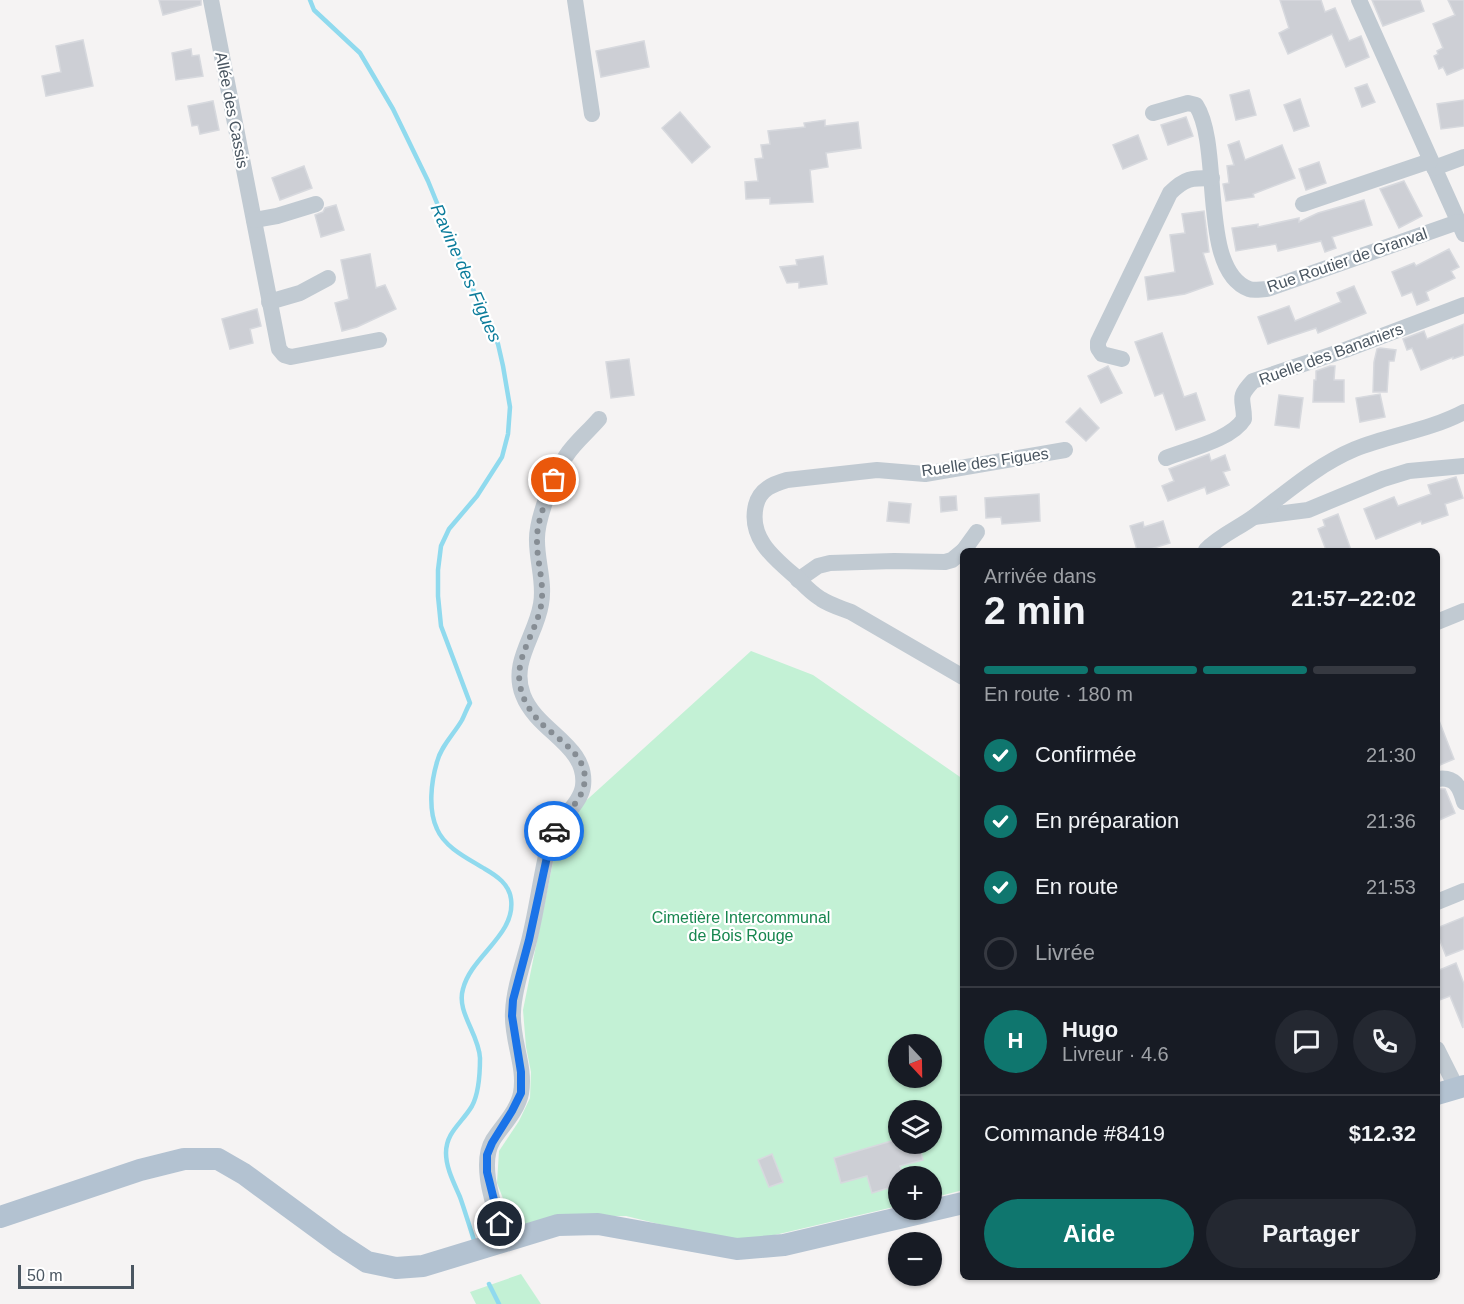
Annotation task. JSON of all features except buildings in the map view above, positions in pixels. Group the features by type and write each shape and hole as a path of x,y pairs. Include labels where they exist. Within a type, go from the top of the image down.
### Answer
{"main road":[{"path":"0,1217 162,1164 184,1159 218,1159 244,1174 367,1262 396,1268 423,1266 558,1225 598,1224 737,1249 784,1245 960,1204"}],"street":[{"name":"Allée des Cassis","path":"210,0 276,343 284,355 291,357 379,340"},
{"path":"575,0 592,114"},
{"name":"Rue Routier de Granval","path":"1154,113 1188,103 1196,105 1200,112 1210,157 1217,236 1223,258 1238,283 1251,290 1267,289 1461,228 1359,0"},
{"path":"1303,204 1432,164 1464,157"},
{"path":"1122,359 1102,354 1098,348 1098,342 1170,193 1181,182 1193,178 1212,178"},
{"path":"254,220 277,216 316,204"},
{"path":"269,302 300,293 328,278"},
{"name":"Ruelle des Bananiers","path":"1166,458 1223,436 1240,426 1244,419 1241,401 1243,391 1253,381 1268,374 1345,350 1464,305"},
{"path":"1209,548 1254,517 1298,481 1336,458 1357,448 1423,428 1464,412"},
{"path":"504,1241 487,1172 487,1155 521,1093 521,1072 512,1016 513,1000 529,940 550,843 557,825 583,789 584,775 580,762 571,748 542,724 528,707 522,693 519,663 537,624 542,603 536,538 545,505 567,454 599,419"},
{"name":"Ruelle des Figues","path":"960,675 851,612 820,599 798,580 768,553 756,529 754,520 758,499 775,483 787,480 877,470 925,474 1065,450"},
{"path":"1254,517 1308,510 1383,479 1409,471 1464,466"},
{"path":"965,548 977,532"},
{"path":"798,580 818,566 830,563 945,562 960,553"},
{"path":"1440,621 1464,612"},
{"path":"1440,779 1448,778 1455,782 1464,802"},
{"path":"1440,901 1464,891"},
{"path":"1440,1062 1447,1091"}],"green space":[{"name":"Cimetière Intercommunal de Bois Rouge","path":"751,651 813,675 960,777 960,1191 942,1195 942,1166 888,1166 888,1208 758,1239 732,1239 704,1235 626,1216 554,1217 514,1227 497,1183 499,1151 519,1121 530,1098 531,1072 523,1010 556,847 565,827 579,807"},
{"path":"521,1274 541,1304 476,1304 470,1292"}],"waterway":[{"name":"Ravine des Figues","path":"310,0 314,10 360,53 393,109 428,181 498,344 510,407 508,434 502,457 477,496 449,529 441,546 438,570 441,626 470,703 439,756 432,787 432,813 437,829 446,842 498,878 508,889 511,899 511,912 507,924 468,977 462,998 465,1015 479,1049 478,1089 472,1106 449,1139 446,1159 474,1240"},
{"name":"Ravine des Figues","path":"489,1284 499,1304"}],"way so far":[{"path":"554,480 536,538 542,603 537,624 519,663 522,693 528,707 542,724 571,748 580,762 584,775 583,789 554,831"}],"route":[{"path":"500,1224 487,1172 487,1155 521,1093 521,1072 513,1028 513,1000 554,831"}]}
